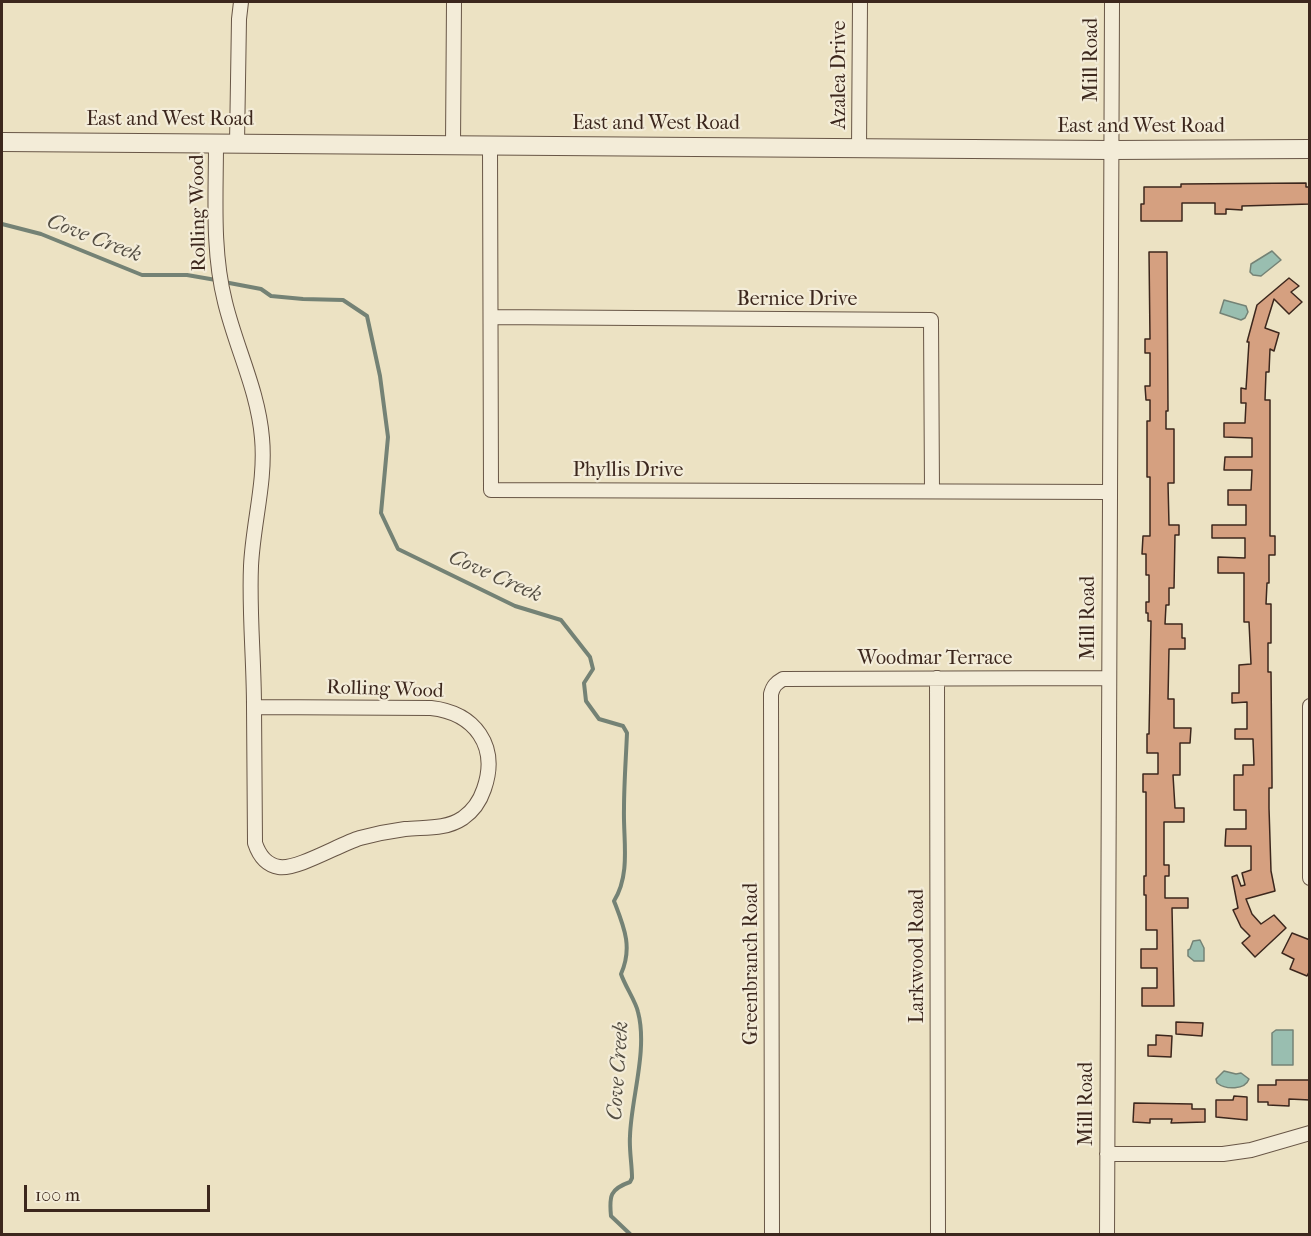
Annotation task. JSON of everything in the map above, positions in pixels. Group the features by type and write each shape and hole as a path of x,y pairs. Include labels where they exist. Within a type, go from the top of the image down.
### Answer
{"street":[{"path":"237,143 241,2"},
{"path":"453,145 454,2"},
{"name":"Azalea Drive","path":"860,2 860,149"},
{"name":"Mill Road","path":"1107,1234 1112,2"},
{"name":"East and West Road","path":"2,142 860,149 1310,149"},
{"name":"Rolling Wood","path":"216,143 216,253 219,275 225,304 254,392 262,439 261,487 251,564 255,843 263,859 280,867 297,865 362,837 384,832 453,824 474,808 481,798 487,779 488,753 483,740 467,720 446,710 254,707"},
{"name":"Phyllis Drive","path":"490,146 491,490 1109,492"},
{"name":"Bernice Drive","path":"491,317 932,320 932,491"},
{"name":"Larkwood Road","path":"937,678 938,1234"},
{"name":"Woodmar Terrace","path":"771,694 772,687 783,679 1108,678"},
{"name":"Greenbranch Road","path":"771,694 772,1234"},
{"path":"1310,706 1310,878"},
{"path":"1107,1154 1223,1154 1251,1150 1310,1133"}],"shaded area":[{"path":"1272,251 1281,260 1261,276 1253,275 1250,272 1251,264"},
{"path":"1224,300 1246,306 1248,312 1245,318 1241,320 1220,313"},
{"path":"1200,940 1204,948 1204,961 1194,961 1188,956 1188,950 1193,941"},
{"path":"1276,1030 1293,1030 1293,1065 1272,1065 1272,1033"},
{"path":"1224,1071 1241,1073 1249,1079 1247,1083 1239,1087 1225,1087 1217,1083 1216,1079"}],"building":[{"path":"1306,183 1306,187 1310,187 1310,204 1242,206 1242,210 1226,209 1226,214 1215,214 1215,203 1182,203 1182,221 1141,221 1144,187 1181,187 1181,184"},
{"path":"1149,252 1167,252 1168,411 1166,411 1166,429 1174,429 1174,483 1168,483 1169,525 1179,525 1179,535 1175,535 1174,588 1169,588 1169,605 1166,605 1165,624 1182,624 1182,638 1185,638 1185,649 1169,649 1168,699 1174,699 1174,728 1191,728 1190,743 1180,743 1180,775 1173,775 1175,808 1184,808 1184,822 1164,822 1164,865 1169,865 1169,876 1165,876 1165,898 1188,898 1188,908 1172,908 1174,1006 1142,1006 1142,988 1157,988 1157,968 1141,968 1141,949 1157,949 1157,930 1146,930 1146,895 1144,895 1146,792 1143,792 1143,774 1158,774 1158,753 1147,753 1151,621 1148,621 1148,613 1146,613 1146,602 1149,602 1149,575 1146,575 1146,554 1142,554 1143,536 1150,536 1147,421 1150,421 1150,400 1146,400 1145,386 1150,386 1150,353 1145,353 1145,339 1150,339"},
{"path":"1289,278 1299,286 1291,292 1302,302 1289,314 1274,299 1265,328 1279,333 1274,351 1270,349 1265,400 1270,400 1270,536 1275,536 1275,555 1269,555 1266,604 1271,604 1268,672 1271,672 1272,788 1269,788 1269,808 1271,871 1275,891 1246,899 1252,914 1261,924 1274,915 1286,928 1255,957 1242,943 1250,936 1241,927 1233,910 1238,908 1232,877 1237,875 1241,886 1245,885 1242,873 1251,870 1251,846 1225,846 1226,829 1246,829 1246,810 1234,810 1234,775 1243,775 1243,765 1254,765 1253,739 1235,739 1235,729 1247,729 1247,702 1232,703 1232,693 1239,693 1239,665 1251,664 1249,622 1244,622 1244,573 1218,573 1218,557 1245,558 1245,538 1212,538 1212,525 1246,525 1246,505 1228,505 1228,490 1251,490 1252,470 1224,470 1225,457 1252,457 1252,438 1224,437 1224,423 1245,423 1246,403 1241,403 1241,388 1246,389 1249,342 1247,342 1257,305"},
{"path":"1292,933 1310,940 1310,970 1307,976 1290,969 1294,959 1282,953"},
{"path":"1176,1022 1203,1023 1202,1036 1176,1034"},
{"path":"1156,1035 1172,1036 1171,1057 1148,1056 1148,1045 1156,1045"},
{"path":"1276,1080 1310,1080 1310,1100 1289,1099 1289,1106 1258,1102 1258,1085 1276,1085"},
{"path":"1234,1096 1247,1097 1247,1120 1216,1117 1216,1100 1233,1100"},
{"path":"1134,1103 1192,1104 1192,1109 1205,1109 1205,1122 1171,1123 1172,1119 1150,1119 1150,1123 1133,1122"}],"waterway":[{"name":"Cove Creek","path":"2,224 41,234 142,275 187,275 216,280"},
{"name":"Cove Creek","path":"224,282 261,289 271,296 343,300 367,316 380,376 388,437 381,513 398,549 515,606 561,620 590,657 593,669 584,683 586,701 599,719 623,726 627,733 624,799 625,856 623,879 614,901 624,928 627,946 625,964 621,974 637,1008 641,1042 630,1136 632,1178 630,1182 618,1187 612,1194 610,1203 611,1216 630,1234"}]}
